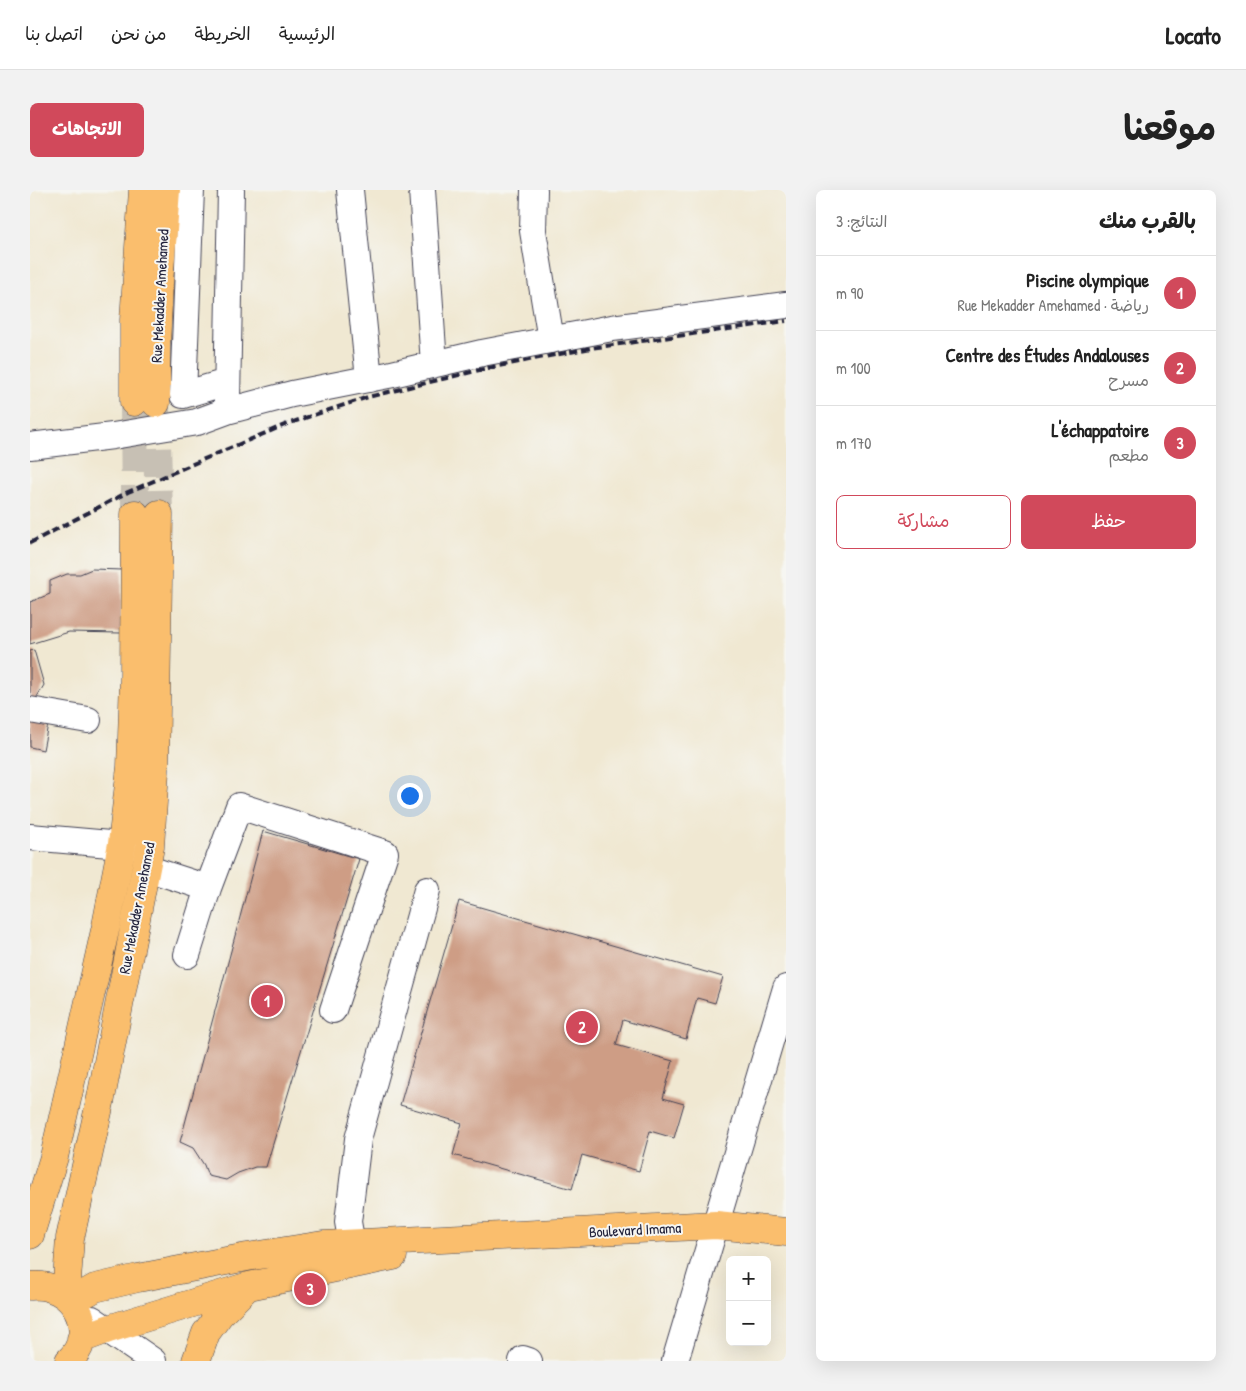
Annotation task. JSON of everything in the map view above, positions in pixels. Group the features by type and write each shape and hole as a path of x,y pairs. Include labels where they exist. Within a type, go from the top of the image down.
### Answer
{"main road":[{"name":"Rue Mekadder Amehamed","path":"143,190 134,320 145,402 158,309 166,190"},
{"name":"Rue Mekadder Amehamed","path":"30,1235 54,1157 106,926 122,844 131,767 134,678 147,514 156,771 148,858 101,1098 70,1238 72,1302 82,1324 76,1350"},
{"name":"Boulevard Imama","path":"484,1237 716,1225 786,1232"},
{"path":"30,1286 39,1285 53,1288 72,1302 95,1288 138,1278 323,1246 484,1237"},
{"path":"76,1350 108,1329 249,1286 484,1237"},
{"path":"196,1361 206,1333 220,1314 249,1286"}],"street":[{"path":"191,190 183,395 227,382"},
{"path":"227,411 231,190"},
{"path":"350,190 369,379"},
{"path":"422,190 434,364"},
{"path":"534,190 533,231 550,340"},
{"path":"30,446 113,436 197,422 227,411 292,394 550,340 621,327 786,305"},
{"path":"30,710 88,720"},
{"path":"187,956 208,888 238,806 385,853 333,1010"},
{"path":"30,837 122,844 208,888"},
{"path":"352,1244 348,1222 358,1139 427,890"},
{"path":"675,1361 786,988"},
{"path":"72,1302 153,1361"},
{"path":"522,1361 523,1359 529,1361"}],"building":[{"path":"92,569 122,570 121,633 69,632 30,644 30,602 50,594 50,581 67,574 80,574"},
{"path":"34,650 44,685 30,707 30,651"},
{"path":"30,716 49,719 43,750 30,747"},
{"path":"263,831 359,859 266,1167 255,1167 226,1180 208,1176 204,1165 193,1148 180,1142"},
{"path":"459,901 723,977 715,1003 697,998 686,1039 623,1020 616,1045 673,1061 663,1098 684,1104 674,1138 650,1131 639,1171 582,1155 572,1189 453,1155 462,1123 400,1105"}],"tunnel":[{"path":"134,402 135,514"},
{"path":"156,406 159,514"}],"railway":[{"path":"30,543 128,492 287,424 368,397 488,368 591,348 786,321"}],"place":[{"name":"Piscine olympique","path":"267,1001"},
{"name":"Centre des Études Andalouses","path":"582,1027"},
{"name":"L'échappatoire","path":"310,1289"}]}
